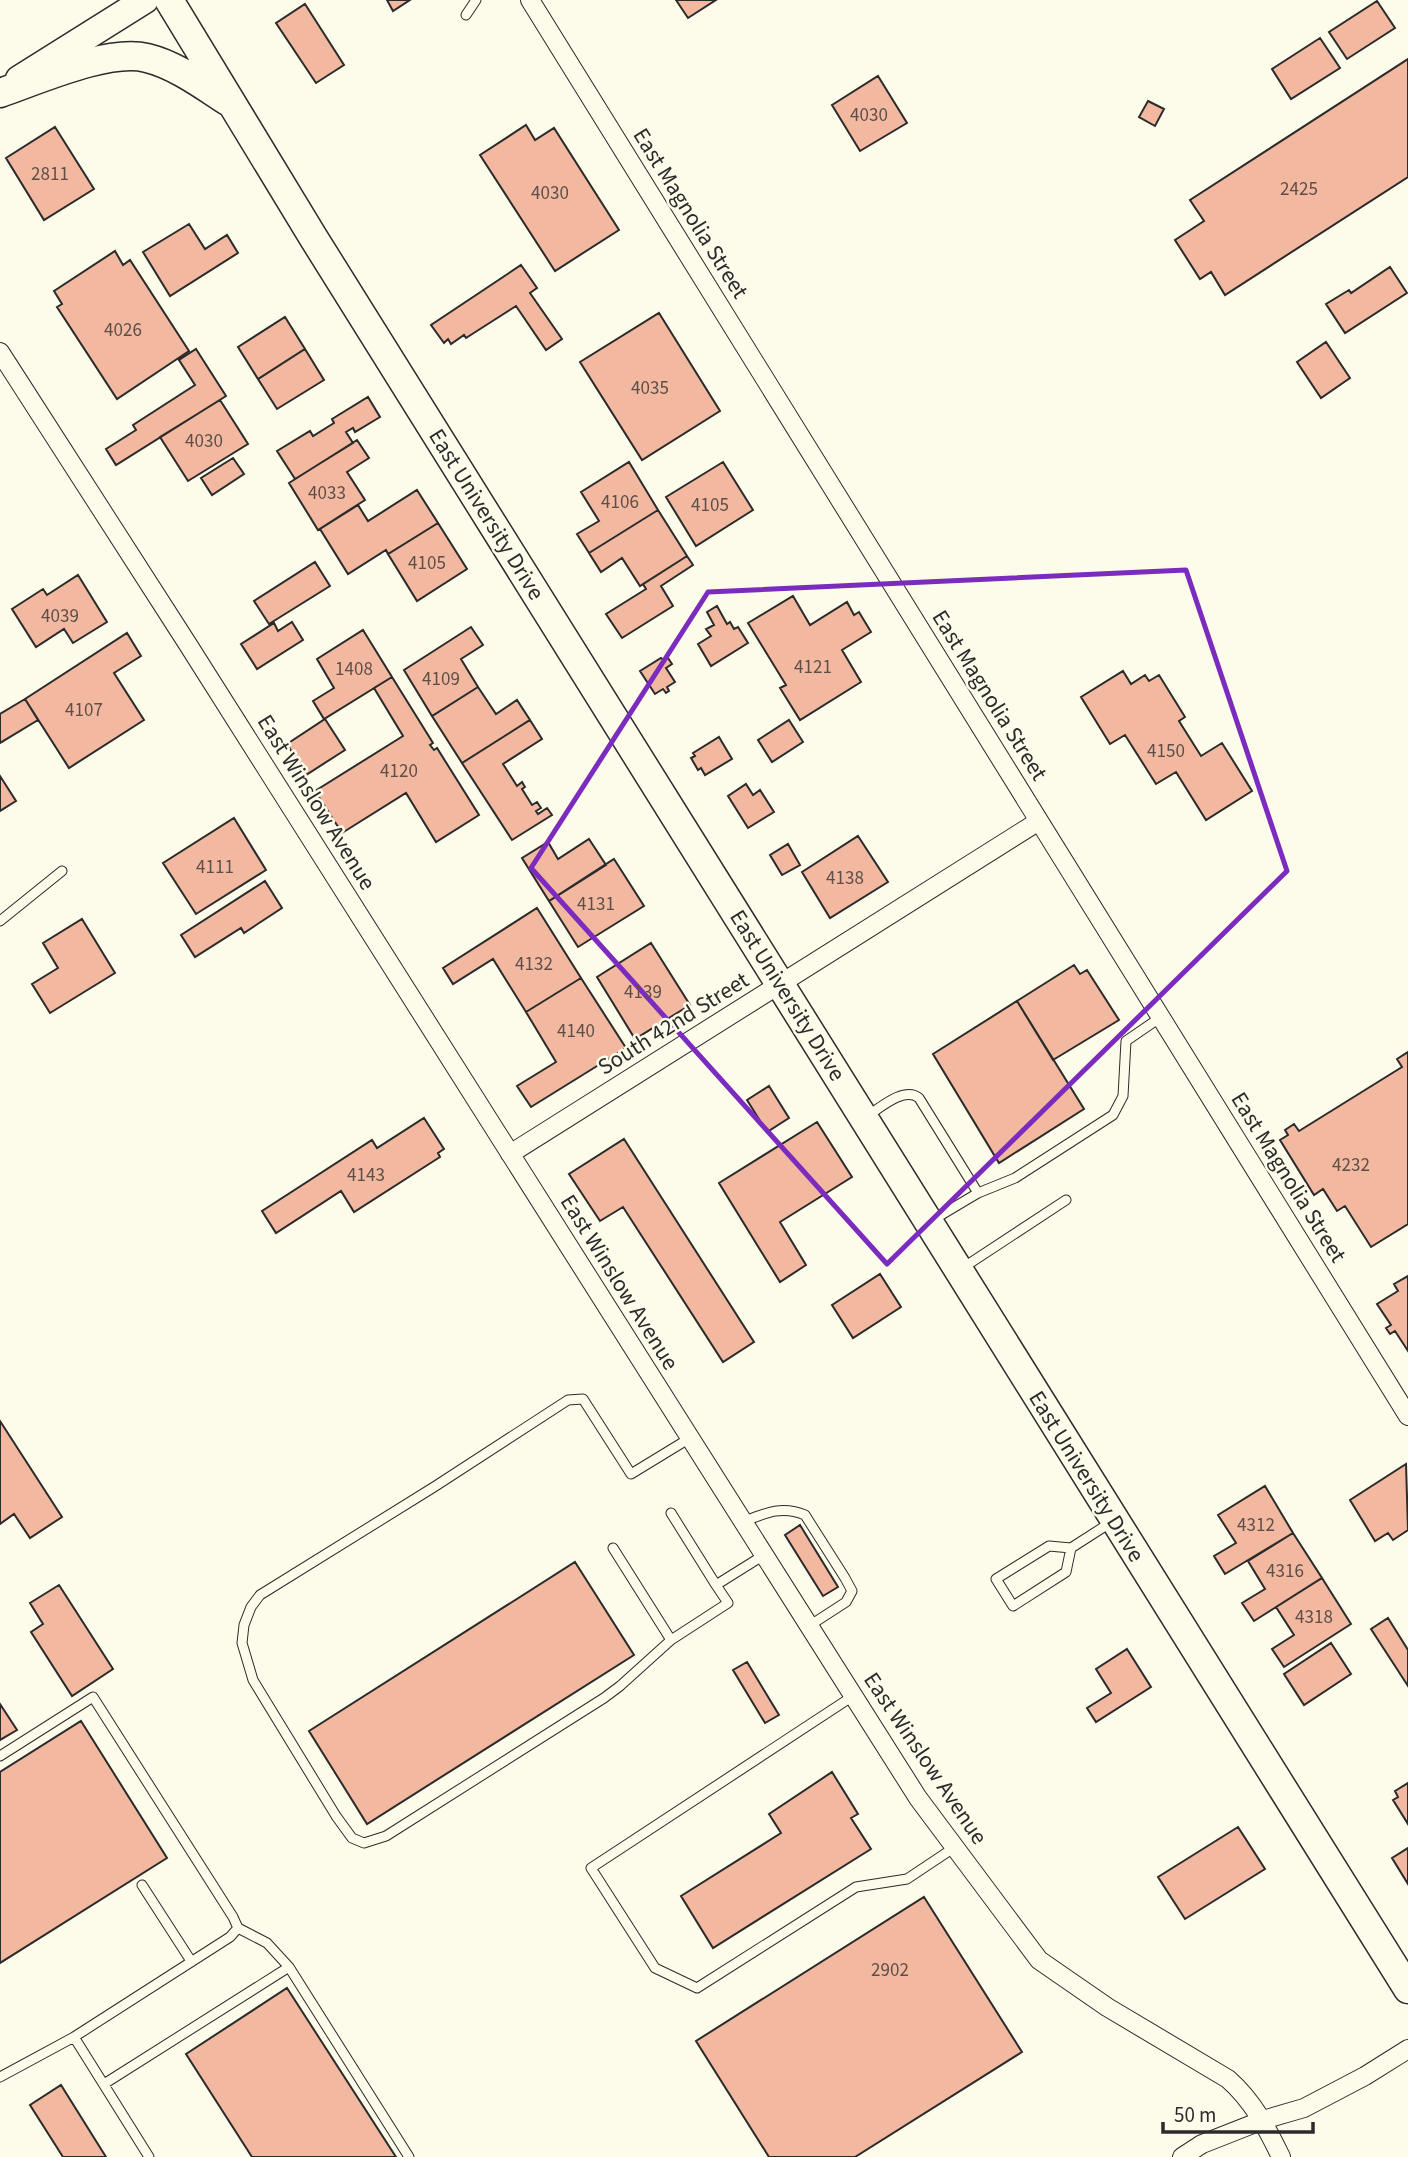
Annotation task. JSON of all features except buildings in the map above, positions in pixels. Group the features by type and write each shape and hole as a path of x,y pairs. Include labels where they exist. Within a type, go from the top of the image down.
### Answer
{"main road":[{"path":"0,92 145,0"},
{"name":"East University Drive","path":"169,0 1408,1989"},
{"path":"0,92 97,60 125,56 146,58 165,65 233,104"}],"street":[{"name":"East Magnolia Street","path":"530,0 1408,1416"},
{"name":"East Winslow Avenue","path":"0,352 918,1798 1039,1960 1107,2007 1228,2079 1242,2091 1263,2120 1281,2157"},
{"name":"South 42nd Street","path":"510,1154 1040,821"},
{"path":"1182,2157 1202,2144 1263,2120 1304,2108 1365,2076 1408,2049"}],"lane":[{"path":"466,15 476,0"},
{"path":"0,921 62,871"},
{"path":"930,1222 978,1193 1014,1178 1113,1115 1123,1096 1126,1041 1161,1017"},
{"path":"865,1118 904,1094 915,1094 978,1193"},
{"path":"960,1270 1066,1200"},
{"path":"671,1513 728,1603 671,1640 620,1686 583,1712 386,1836 364,1843 352,1838 253,1680 242,1643 244,1625 251,1607 260,1595 568,1400 583,1399 631,1474 690,1438"},
{"path":"743,1522 778,1509 805,1515 845,1577 852,1591 846,1602 809,1626"},
{"path":"1071,1548 1066,1572 1013,1606 996,1579 1049,1546 1071,1548 1115,1521"},
{"path":"613,1548 671,1640"},
{"path":"716,1585 764,1555"},
{"path":"853,1696 592,1868 655,1968 697,1987 856,1887 907,1879 955,1847"},
{"path":"0,1756 93,1697 238,1928 267,1943 289,1967 409,2157"},
{"path":"142,1885 191,1961"},
{"path":"0,2077 74,2037 230,1937 238,1928"},
{"path":"104,2084 289,1967"},
{"path":"74,2037 149,2157"}],"highlighted area":[{"path":"1186,570 1287,871 887,1264 531,868 708,592"}]}
